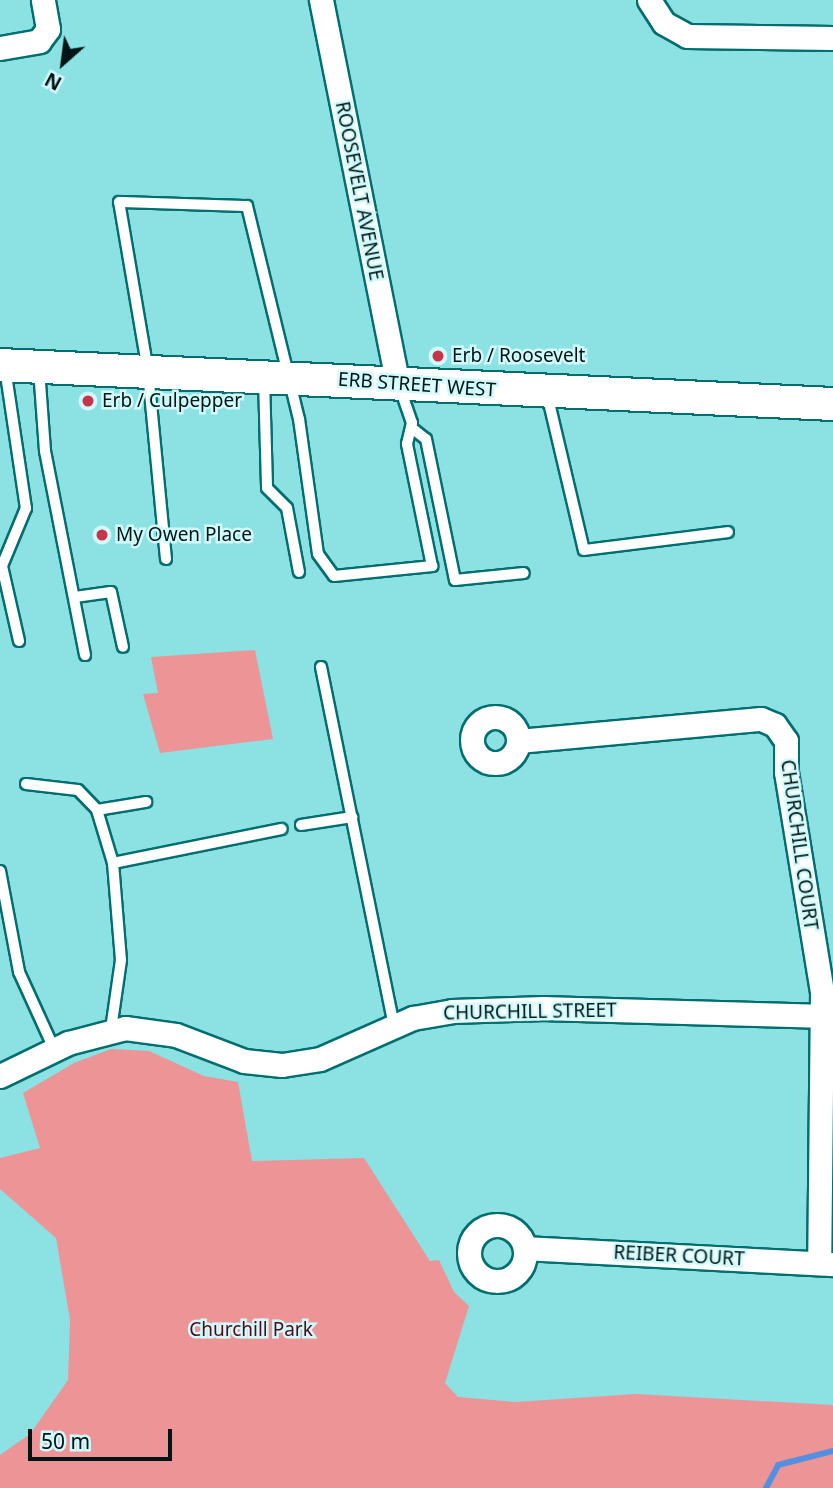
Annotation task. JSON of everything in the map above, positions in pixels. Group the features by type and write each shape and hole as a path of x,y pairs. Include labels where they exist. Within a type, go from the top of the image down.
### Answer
{"main road":[{"name":"ERB STREET WEST","path":"2,365 833,404"}],"street":[{"path":"0,48 20,48 39,41 48,29 43,0"},
{"name":"ROOSEVELT AVENUE","path":"321,0 397,382"},
{"path":"649,0 664,23 687,36 833,38"},
{"name":"CHURCHILL COURT","path":"518,741 761,719 775,725 786,740 786,772 828,1016 826,1263"},
{"name":"CHURCHILL STREET","path":"0,1076 111,1029 176,1035 244,1060 282,1065 320,1059 413,1018 478,1010 828,1016"},
{"name":"REIBER COURT","path":"525,1248 826,1263"}],"lane":[{"path":"166,559 148,371 120,202 247,205 276,376 267,488 287,509 299,572"},
{"path":"2,365 26,508 2,566 19,641"},
{"path":"39,366 45,451 85,655"},
{"path":"276,376 299,419 318,554 334,576 432,566 407,444 413,429"},
{"path":"397,382 413,429 426,439 455,580 524,573"},
{"path":"547,392 584,550 728,532"},
{"path":"75,597 111,592 123,648"},
{"path":"321,667 394,1027"},
{"path":"26,784 78,790 97,810 113,863 121,960 111,1029"},
{"path":"97,810 146,802"},
{"path":"301,825 352,817"},
{"path":"113,863 282,829"},
{"path":"0,871 19,972 56,1051"}],"green space":[{"path":"255,650 273,739 160,753 143,694 158,693 151,657"},
{"name":"Churchill Park","path":"111,1049 149,1051 204,1076 238,1082 252,1161 364,1158 430,1261 439,1260 454,1292 469,1306 445,1383 458,1397 515,1402 636,1394 833,1405 833,1488 0,1488 0,1455 30,1434 68,1380 70,1320 56,1238 0,1189 0,1158 40,1148 23,1093 74,1063"}],"waterway":[{"path":"766,1488 778,1465 833,1451"}],"place":[{"name":"Erb / Roosevelt","path":"438,356"},
{"name":"Erb / Culpepper","path":"88,401"},
{"name":"My Owen Place","path":"102,535"}]}
